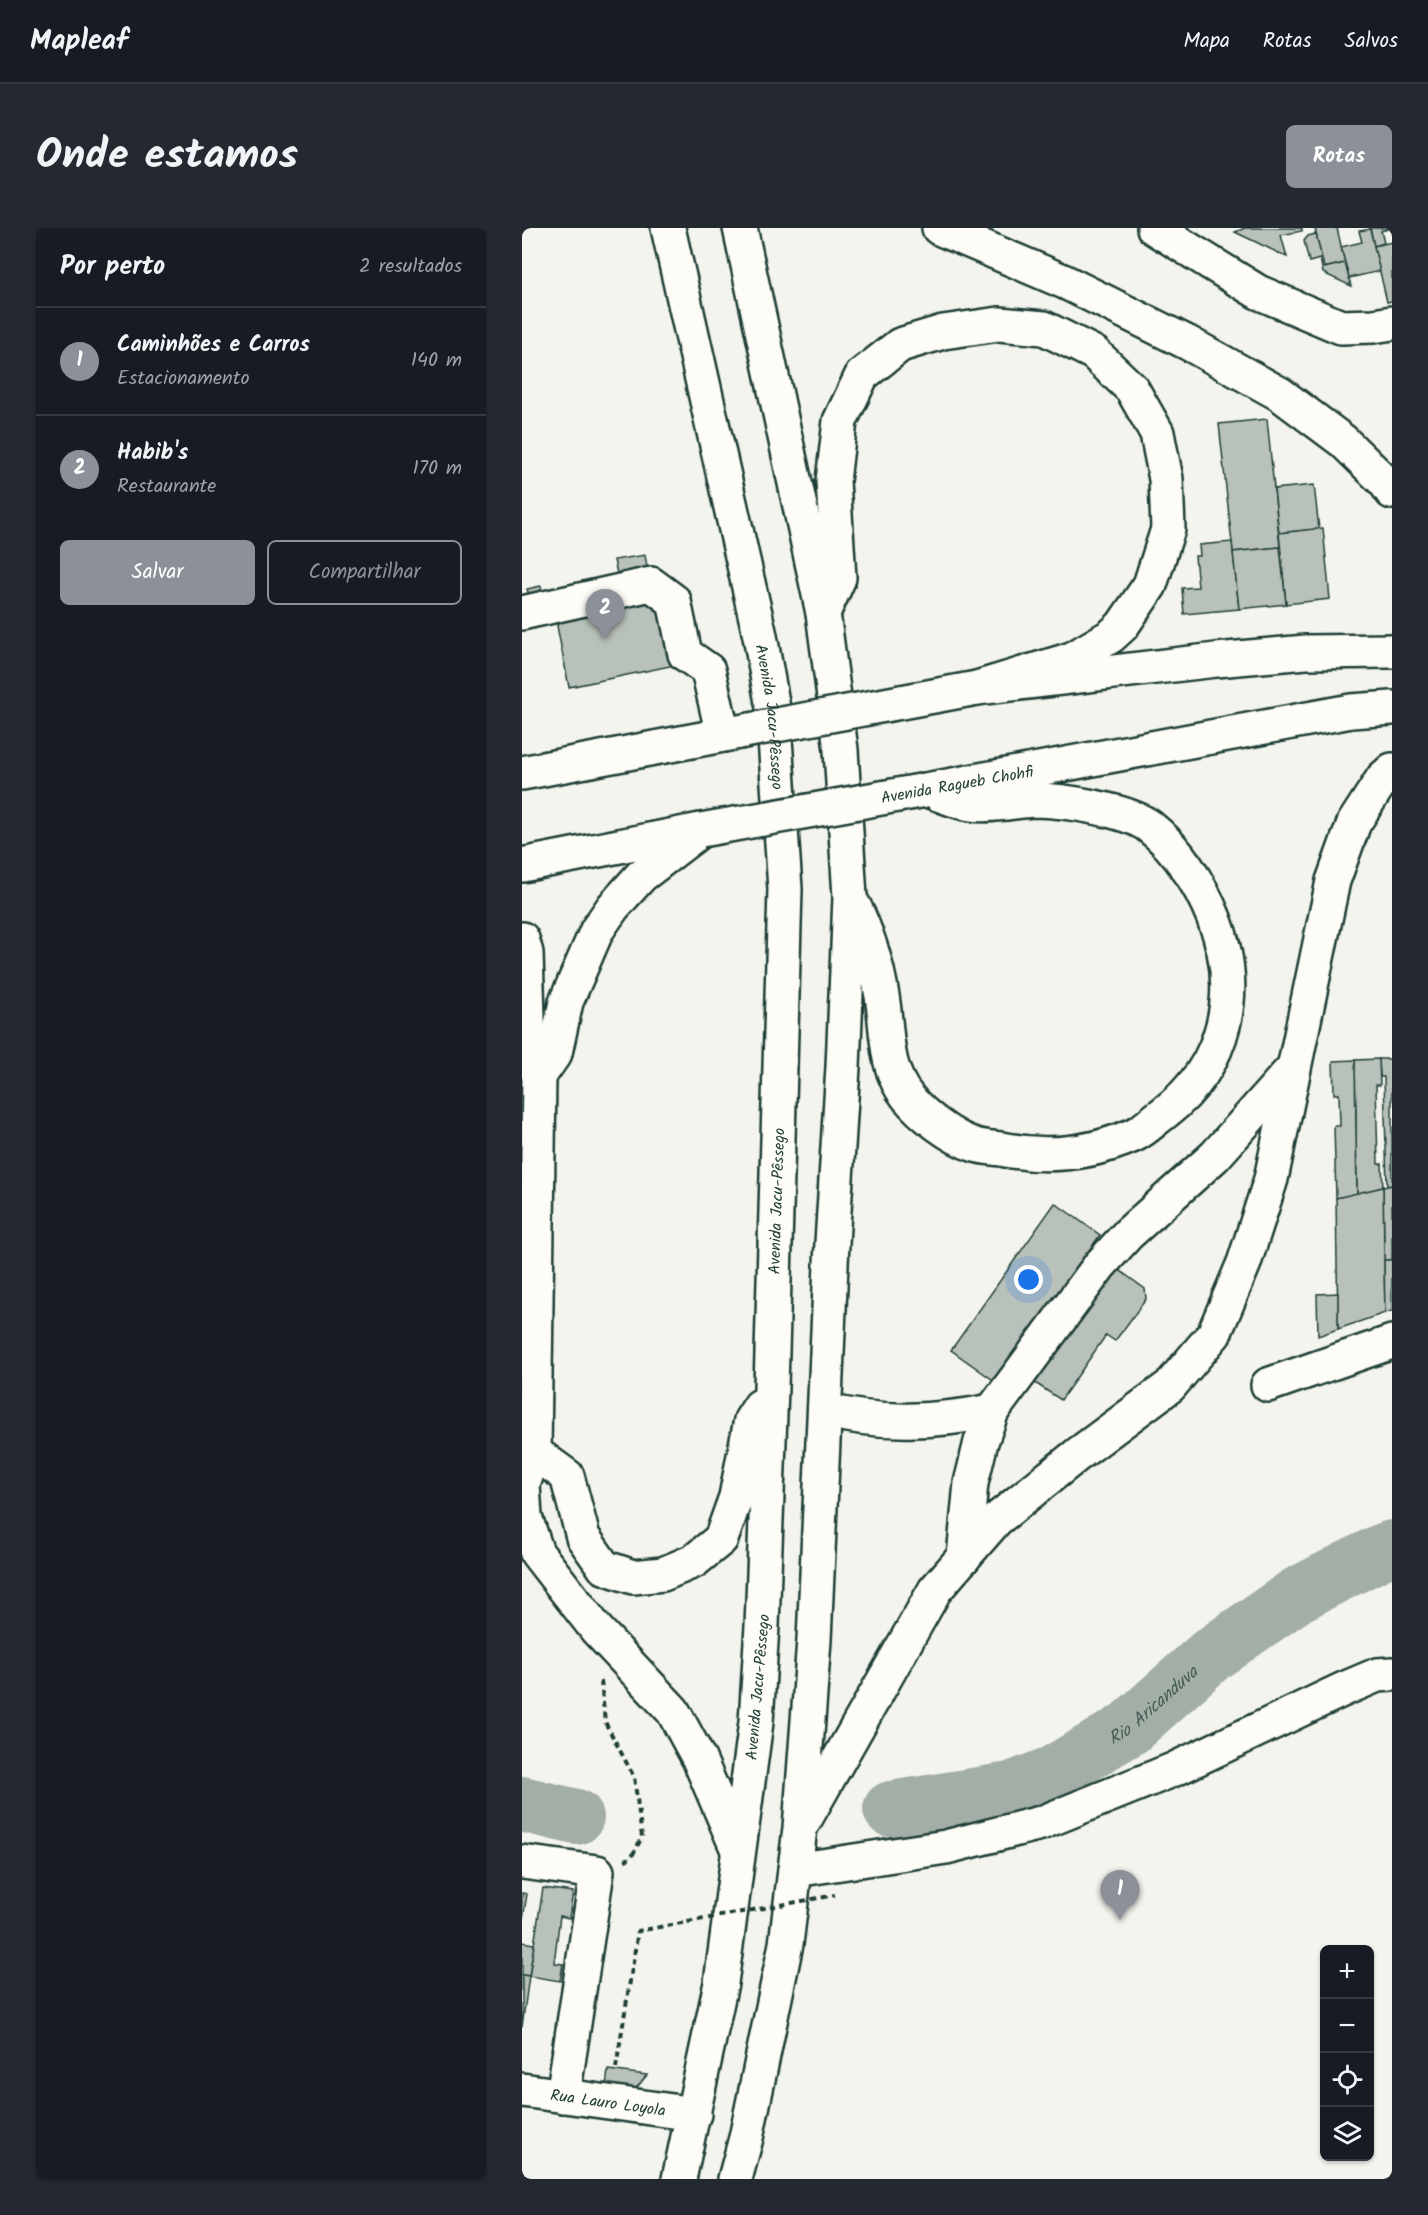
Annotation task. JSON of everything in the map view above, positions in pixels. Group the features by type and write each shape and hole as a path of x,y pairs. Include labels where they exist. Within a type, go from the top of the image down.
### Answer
{"main road":[{"name":"Avenida Jacu-Pêssego","path":"668,228 760,636 773,708 785,889 771,1388 756,1722 722,1983 679,2179"},
{"path":"735,2179 746,2138 786,1944 800,1828 814,1640 850,897 841,750 823,613 740,228"},
{"path":"939,228 1065,282 1188,343 1280,394 1343,441 1385,482 1392,492"},
{"path":"1154,228 1258,292 1341,327 1392,323"},
{"path":"823,613 839,578 833,481 840,421 862,375 900,345 943,332 999,324 1044,328 1094,353 1132,388 1156,433 1166,479 1168,529 1150,585 1122,626 1111,636 1072,659 977,688"},
{"path":"522,613 651,584 674,601 685,654 708,670 731,734"},
{"path":"522,773 977,688 1227,659 1306,652 1392,651"},
{"name":"Avenida Ragueb Chohfi","path":"522,866 701,830 1351,711 1392,708"},
{"path":"800,1828 935,1590 996,1520 1077,1455 1170,1386 1214,1334 1244,1263 1271,1179 1333,880 1354,823 1383,778 1392,770"},
{"path":"850,897 869,938 882,995 890,1064 907,1096 936,1124 973,1144 1029,1154 1086,1151 1136,1134 1179,1102 1207,1066 1226,1021 1229,973 1221,935 1203,893 1176,854 1151,827 1132,816 1093,807 1036,800 972,805 926,790"},
{"path":"539,1077 555,1053 566,1002 597,930 613,907 641,876 701,830"},
{"path":"522,939 526,953 525,993 529,1051 539,1077 530,1166 534,1452 523,1485 525,1517 537,1552 597,1630 673,1711 699,1759 739,1852"},
{"path":"964,1557 970,1483 992,1411 1101,1265 1128,1234 1215,1156 1294,1067"},
{"path":"1268,1385 1392,1342"},
{"path":"534,1452 567,1476 584,1538 604,1567 633,1577 663,1574 694,1561 721,1539 736,1497 751,1420 771,1388"},
{"path":"825,1410 864,1418 908,1422 954,1419 992,1411"},
{"path":"795,1870 946,1847 1041,1823 1175,1769 1344,1689 1377,1675 1392,1674"},
{"path":"522,1862 597,1872 563,2096"},
{"name":"Rua Lauro Loyola","path":"522,2090 694,2114"}],"path":[{"path":"597,1630 605,1722 634,1777 642,1837"},
{"path":"616,2068 638,1931 835,1896"}],"building":[{"path":"1245,228 1302,228 1302,231 1281,235 1287,257 1235,232"},
{"path":"1337,228 1345,263 1324,268 1315,229"},
{"path":"1370,228 1392,228 1381,231 1384,243 1374,246"},
{"path":"1370,229 1380,271 1349,278 1341,247 1362,242 1359,231"},
{"path":"1316,234 1324,268 1345,263 1351,286 1323,273 1320,259 1309,262 1304,241 1308,236"},
{"path":"1392,242 1392,301 1387,302 1374,246"},
{"path":"1267,419 1280,547 1233,552 1219,424"},
{"path":"1314,485 1319,529 1279,533 1274,489"},
{"path":"1323,528 1330,599 1286,604 1279,533"},
{"path":"1232,542 1239,609 1184,614 1182,588 1198,587 1195,556 1200,556 1199,545"},
{"path":"1280,547 1286,604 1239,609 1233,552"},
{"path":"645,555 648,573 618,578 614,560"},
{"path":"541,586 543,594 530,598 527,589"},
{"path":"644,594 661,605 675,665 569,687 557,626 568,609"},
{"path":"1379,1059 1392,1059 1392,1185 1387,1186 1384,1077 1380,1077"},
{"path":"1379,1059 1380,1085 1376,1085 1378,1164 1382,1164 1383,1187 1357,1194 1355,1060"},
{"path":"1355,1060 1357,1194 1336,1198 1334,1126 1340,1126 1339,1094 1334,1094 1333,1061"},
{"path":"1392,1185 1392,1260 1384,1260 1383,1187"},
{"path":"1383,1187 1385,1313 1338,1329 1336,1198"},
{"path":"1055,1203 1100,1235 996,1382 951,1350"},
{"path":"1384,1260 1392,1260 1392,1311 1385,1313"},
{"path":"1115,1267 1145,1289 1146,1299 1115,1341 1106,1335 1061,1400 1032,1381"},
{"path":"1338,1293 1338,1329 1318,1336 1317,1294"},
{"path":"543,1888 573,1892 569,1918 560,1916 554,1963 563,1964 560,1981 529,1976"},
{"path":"522,1893 527,1894 522,1925"},
{"path":"522,1942 534,1944 529,1976 522,1975"},
{"path":"522,1975 529,1976 522,2027"},
{"path":"553,2036 559,2037 556,2052 551,2050"},
{"path":"608,2070 647,2075 634,2091 606,2087"}],"waterway":[{"name":"Rio Aricanduva","path":"891,1809 1011,1790 1054,1773 1128,1729 1212,1654 1297,1595 1392,1548"},
{"name":"Rio Aricanduva","path":"522,1804 576,1817"}],"place":[{"name":"Habib's","path":"605,639"},
{"name":"Caminhões e Carros","path":"1120,1920"}]}
